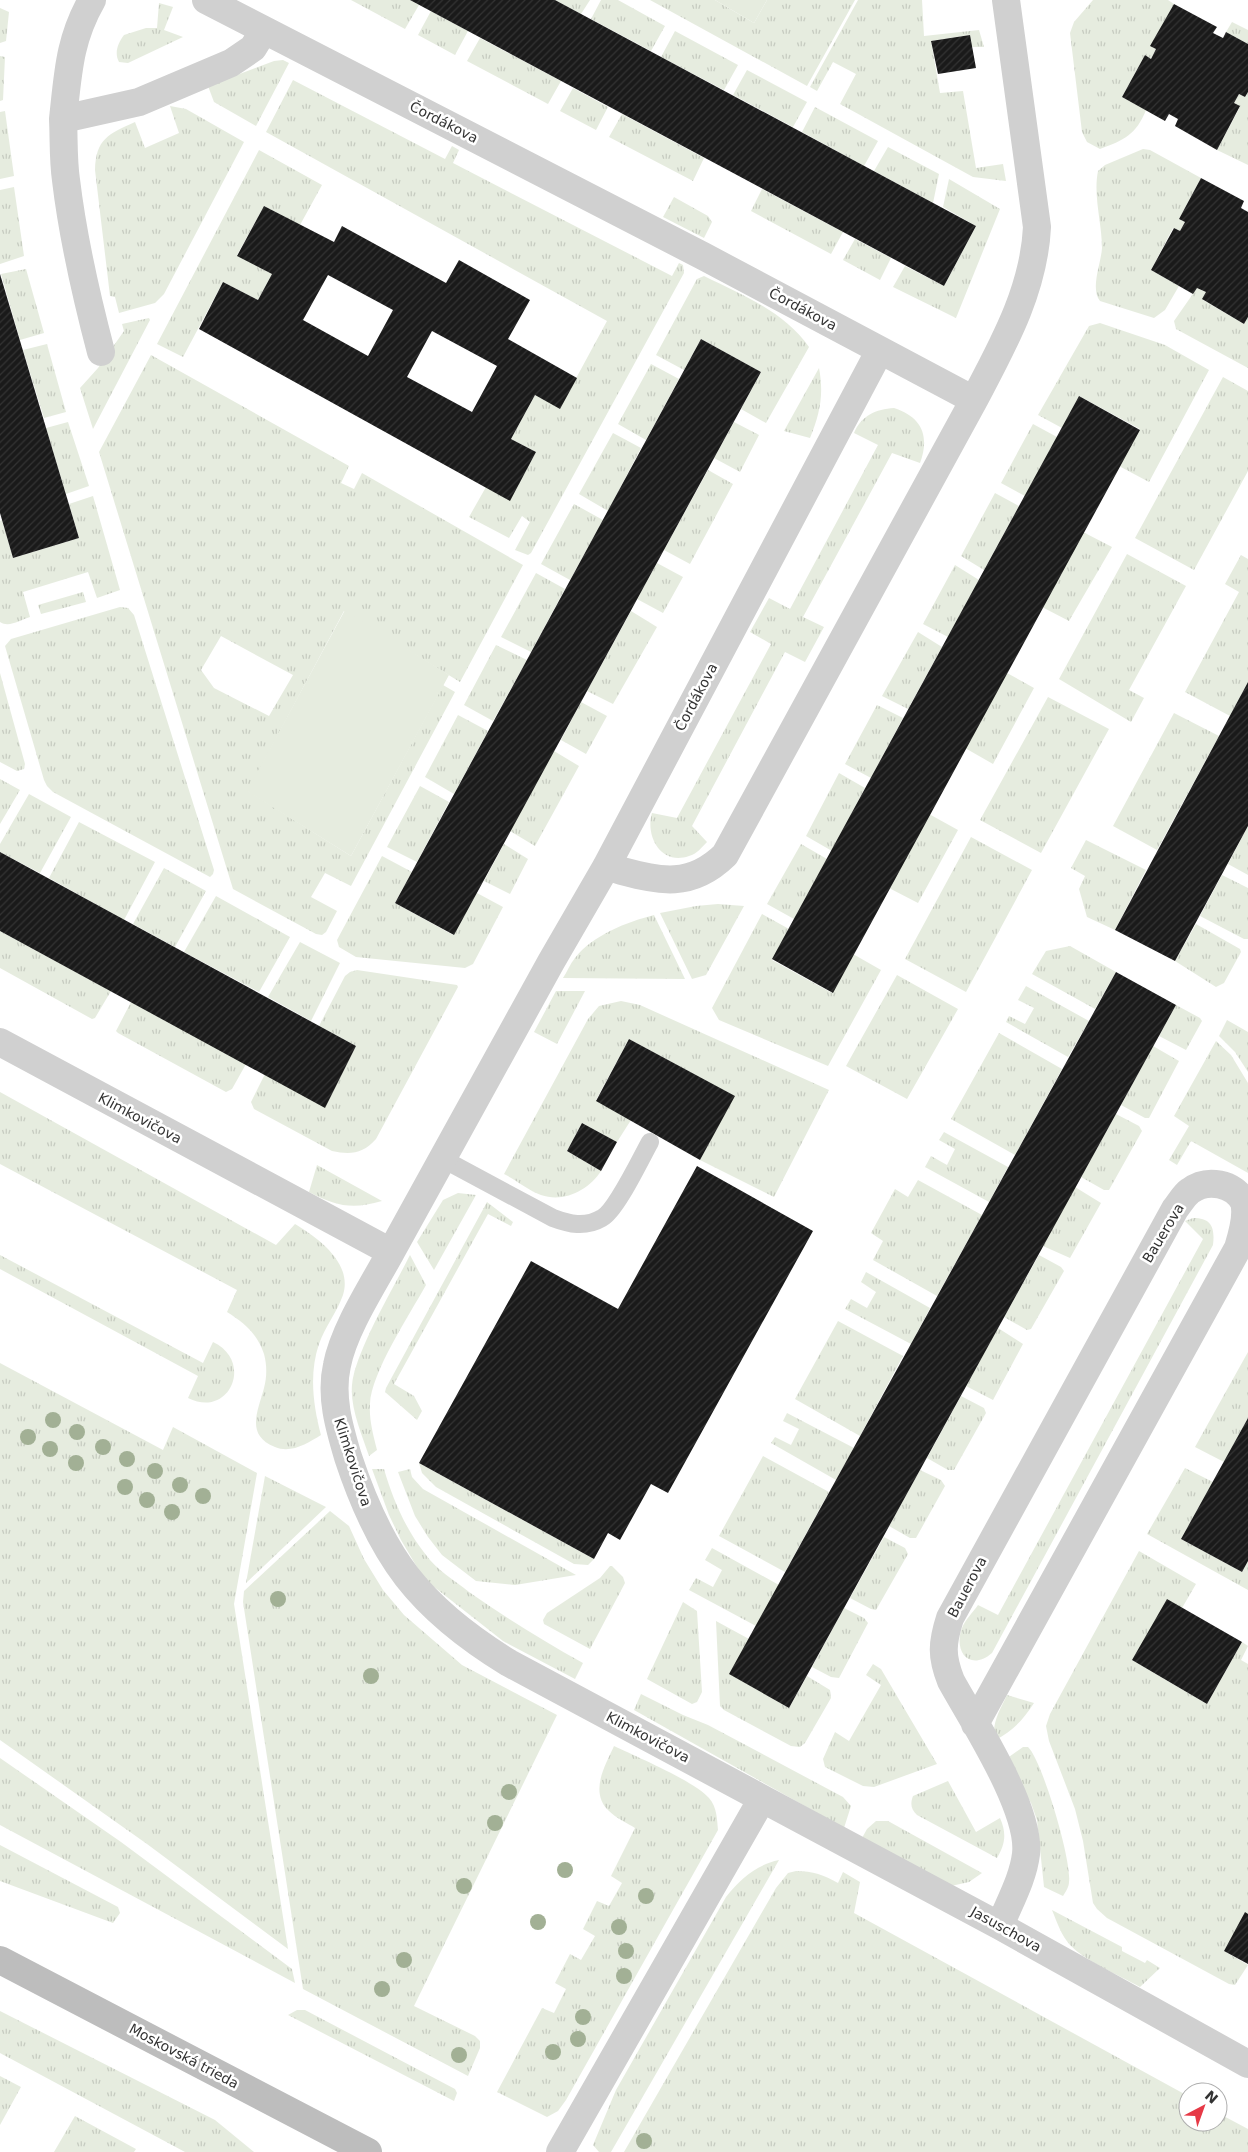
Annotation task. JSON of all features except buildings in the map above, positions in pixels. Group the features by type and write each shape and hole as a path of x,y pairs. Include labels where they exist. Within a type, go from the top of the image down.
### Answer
{"street":[{"path":"92,0 75,36 70,54 63,118 66,178 74,236 86,297 101,352"},
{"name":"Čordákova","path":"206,0 880,350 606,867 550,962 391,1252"},
{"path":"606,867 664,881 685,879 713,866 725,855 974,400 1020,307 1036,248 1037,227 1006,0"},
{"path":"63,118 139,102 231,63 253,48 264,30"},
{"path":"880,350 974,400"},
{"name":"Klimkovičova","path":"0,1042 391,1252 344,1342 337,1364 334,1390 337,1415 351,1466 371,1518 388,1551 407,1579 431,1605 474,1641 509,1663 762,1799"},
{"name":"Bauerova","path":"975,1724 1238,1248 1246,1224 1245,1203 1232,1188 1211,1182 1191,1190 1175,1209 950,1618 944,1634 942,1651 951,1681 1017,1807 1024,1831 1026,1853 1020,1877 1000,1926"},
{"path":"560,2152 762,1799"},
{"name":"Jasuschova","path":"762,1799 1000,1926 1248,2064"},
{"name":"Moskovská trieda","path":"0,1960 368,2152"}],"lane":[{"path":"443,1159 552,1218 570,1224 586,1224 603,1218 614,1205 650,1142"}],"green space":[{"path":"351,0 410,0 419,5 405,29"},
{"path":"555,0 590,0 581,14"},
{"path":"601,0 618,0 665,26 651,51 591,19"},
{"path":"650,0 715,0 754,23 767,0 855,0 807,86"},
{"path":"715,0 767,0 754,23"},
{"path":"858,0 922,0 924,36 979,30 984,47 971,47 969,35 931,41 940,93 963,91 976,168 1003,164 1006,181 973,177 840,104 856,74 833,62 817,91 810,87"},
{"path":"1093,0 1168,0 1174,4 1151,46 1156,49 1151,59 1145,55 1122,97 1146,110 1142,118 1128,136 1100,149 1087,142 1082,132 1070,33 1074,22"},
{"path":"159,3 173,7 164,30 183,37 128,63 119,62 117,48 124,35 146,28 157,28"},
{"path":"0,8 9,12 6,41 0,43"},
{"path":"431,11 468,31 455,55 418,35"},
{"path":"1232,22 1248,30 1248,44 1226,32"},
{"path":"675,31 738,65 724,90 661,57"},
{"path":"480,38 561,81 548,104 467,61"},
{"path":"0,56 5,57 3,100 0,101"},
{"path":"283,60 289,63 256,126 214,102 208,86 274,61"},
{"path":"747,70 807,102 793,127 733,95"},
{"path":"293,80 445,159 452,146 459,150 453,163 672,276 679,263 683,265 684,273 531,553 528,555 515,550 530,522 522,516 509,538 469,517 486,487 510,500 536,452 511,439 535,395 560,408 607,321 266,132"},
{"path":"573,88 608,107 596,130 560,111"},
{"path":"1248,92 1248,165 1217,150 1240,107 1234,103 1239,94 1245,97"},
{"path":"170,106 186,109 244,142 164,294 155,303 119,313 115,297 110,296 95,170 98,151 101,144 111,134 135,122 145,148 179,133"},
{"path":"815,107 878,141 864,166 802,132"},
{"path":"5,111 14,176 0,179 0,112"},
{"path":"622,114 704,158 693,181 609,137"},
{"path":"888,147 939,174 933,203 874,171"},
{"path":"1143,149 1150,150 1201,178 1179,219 1185,222 1180,231 1173,228 1151,270 1179,286 1165,310 1154,318 1100,301 1096,289 1102,248 1097,200 1098,171 1105,165"},
{"path":"259,150 322,185 300,225 264,206 237,255 272,274 258,300 223,282 183,357 157,344"},
{"path":"949,179 1000,209 956,318 893,287 905,266 944,286 976,226 943,207"},
{"path":"14,187 24,256 0,264 0,190"},
{"path":"762,189 843,232 831,254 751,211"},
{"path":"674,197 708,216 712,222 704,238 663,217"},
{"path":"855,239 891,258 880,280 843,260"},
{"path":"26,269 44,333 20,340 1,274"},
{"path":"704,276 747,297 775,314 799,334 809,347 766,423 741,409 761,372 701,339 684,370 656,355 697,279"},
{"path":"1197,288 1206,292 1203,300 1244,324 1248,317 1248,368 1176,329 1174,321"},
{"path":"149,318 150,320 93,429 80,388 98,368 124,331 122,324"},
{"path":"1100,323 1165,345 1209,370 1149,482 1119,466 1140,429 1079,396 1062,428 1038,415 1089,326"},
{"path":"47,344 66,412 44,418 23,350"},
{"path":"151,355 349,466 341,483 354,489 362,473 523,565 460,682 344,611 248,791 351,856 443,685 455,692 351,886 325,873 311,897 337,911 326,932 322,935 316,934 233,889 99,452","holes":["221,636 293,675 269,716 214,688 201,670"]},
{"path":"651,364 679,379 646,440 618,424"},
{"path":"819,368 820,404 810,438 784,431"},
{"path":"1223,377 1248,391 1248,471 1194,570 1135,538"},
{"path":"894,408 911,417 921,429 924,436 924,444 920,463 892,453 803,617 824,627 805,662 785,652 692,826 707,842 692,855 679,858 670,857 657,847 653,839 650,822 652,813 677,818 771,644 750,632 769,598 790,609 878,445 854,433 857,427 870,414"},
{"path":"68,422 89,486 66,494 46,428"},
{"path":"734,422 759,435 740,472 714,458"},
{"path":"1033,424 1057,437 1025,496 1001,483"},
{"path":"613,433 641,448 608,511 579,494"},
{"path":"708,470 733,484 690,564 664,550"},
{"path":"995,493 1019,506 984,570 961,556"},
{"path":"93,496 120,590 97,598 88,572 23,592 30,617 11,624 0,622 0,521 2,520 13,558 79,538 69,504"},
{"path":"574,504 603,520 570,580 541,564"},
{"path":"1083,532 1112,547 1069,621 1042,607"},
{"path":"1127,554 1186,586 1129,690 1144,698 1131,722 1059,679"},
{"path":"1241,555 1248,559 1248,682 1230,716 1185,692 1239,592 1225,584"},
{"path":"657,563 683,577 663,613 637,599"},
{"path":"955,565 979,580 948,637 923,624"},
{"path":"536,573 565,589 531,652 501,637"},
{"path":"83,592 86,602 41,614 38,605"},
{"path":"120,607 128,608 134,615 214,870 210,877 53,792 44,780 5,646 11,639"},
{"path":"345,610 449,675 351,856 247,791"},
{"path":"631,611 657,627 613,704 587,691"},
{"path":"918,632 942,647 908,709 882,696"},
{"path":"496,645 527,660 493,721 464,705"},
{"path":"0,673 25,764 24,769 17,771 0,762"},
{"path":"1007,673 1034,688 993,764 965,748"},
{"path":"1048,697 1109,729 1041,853 980,820"},
{"path":"581,702 607,716 586,754 561,740"},
{"path":"877,705 903,718 871,778 845,764"},
{"path":"1174,713 1219,736 1157,850 1113,826"},
{"path":"458,715 488,731 454,794 425,777"},
{"path":"554,751 579,766 535,846 510,831"},
{"path":"839,773 865,788 832,851 806,836"},
{"path":"0,779 20,790 0,824"},
{"path":"420,786 449,802 417,862 387,847"},
{"path":"29,794 71,817 40,873 0,852 0,844"},
{"path":"929,814 958,830 918,903 889,888"},
{"path":"79,822 155,862 124,920 49,878"},
{"path":"1248,826 1248,875 1228,864"},
{"path":"971,837 1032,870 966,992 905,959"},
{"path":"1086,840 1146,870 1115,930 1087,917 1079,889 1085,876 1071,868"},
{"path":"504,844 528,859 510,894 484,881"},
{"path":"801,844 827,859 794,919 767,904"},
{"path":"382,856 412,872 395,903 453,935 477,893 503,907 473,964 465,968 356,957 339,947 337,940"},
{"path":"164,868 206,891 175,947 133,924"},
{"path":"1222,875 1248,888 1248,939 1244,939 1200,916"},
{"path":"216,896 290,937 259,992 184,952"},
{"path":"718,904 744,906 706,975 692,979 660,913"},
{"path":"762,914 789,929 772,960 832,993 853,954 881,970 828,1066 719,1020 712,1008"},
{"path":"654,915 685,979 563,978 582,950 601,936 633,921"},
{"path":"1196,924 1240,949 1241,952 1224,983 1216,987 1175,961"},
{"path":"0,931 111,991 95,1018 92,1019 0,968"},
{"path":"300,942 340,963 311,1021 268,997"},
{"path":"1070,946 1116,972 1095,1009 1032,974 1046,951"},
{"path":"357,970 457,985 458,987 376,1139 366,1148 356,1152 345,1153 332,1151 254,1109 251,1102 265,1074 325,1107 356,1046 319,1026 345,976"},
{"path":"897,975 958,1009 907,1099 846,1066"},
{"path":"1026,986 1089,1021 1068,1057 1006,1022 1009,1016 1025,1024 1034,1008 1018,1000"},
{"path":"556,991 585,991 557,1044 534,1032"},
{"path":"621,1001 640,1005 829,1090 774,1197 700,1160 734,1096 629,1039 596,1100 631,1120 617,1142 582,1123 567,1151 601,1171 596,1178 575,1193 567,1196 550,1197 536,1193 504,1174 588,1019 599,1006"},
{"path":"131,1002 246,1064 232,1089 226,1092 118,1033 116,1031"},
{"path":"1176,1005 1200,1018 1202,1021 1186,1050 1159,1036"},
{"path":"1227,1020 1248,1032 1248,1072 1235,1052 1219,1036"},
{"path":"999,1033 1062,1069 1015,1155 951,1119"},
{"path":"1216,1041 1231,1055 1248,1083 1248,1173 1191,1141 1177,1165 1169,1160 1189,1126 1174,1116"},
{"path":"1153,1046 1179,1061 1149,1118 1145,1118 1121,1105"},
{"path":"0,1092 276,1245 295,1224 323,1244 338,1262 343,1272 345,1283 343,1295 319,1344 314,1366 314,1401 321,1435 299,1447 287,1449 275,1447 260,1436 256,1422 266,1380 266,1362 254,1334 227,1312 237,1290 0,1164"},
{"path":"1116,1114 1139,1126 1142,1131 1109,1190 1104,1190 1081,1177"},
{"path":"944,1132 1008,1167 989,1202 925,1167 931,1156 947,1165 955,1149 939,1140"},
{"path":"317,1165 382,1201 353,1206 344,1205 328,1201 309,1192"},
{"path":"918,1180 982,1215 937,1296 873,1260 883,1241 871,1233 895,1189 908,1197"},
{"path":"1075,1187 1101,1203 1070,1258 1043,1246"},
{"path":"458,1193 476,1195 434,1270 417,1242 443,1200"},
{"path":"487,1202 513,1222 511,1226 488,1214 394,1384 414,1396 422,1411 417,1420 385,1392 386,1388"},
{"path":"1199,1218 1211,1225 1213,1229 1213,1245 992,1653 984,1658 970,1660 965,1657 960,1645 963,1625 978,1605 998,1615 1203,1239 1185,1221"},
{"path":"0,1255 203,1363 213,1342 225,1351 232,1362 234,1374 232,1385 225,1395 215,1401 203,1402 188,1398 198,1376 0,1269"},
{"path":"410,1255 426,1285 392,1344 372,1391 370,1410 377,1450 369,1456 357,1421 352,1385 367,1338"},
{"path":"1039,1255 1061,1267 1064,1271 1031,1329 1027,1330 1004,1317"},
{"path":"866,1272 930,1308 911,1344 845,1309 851,1299 867,1308 876,1292 861,1282"},
{"path":"838,1321 903,1356 860,1436 795,1399"},
{"path":"998,1328 1023,1344 993,1400 966,1386"},
{"path":"1248,1352 1248,1418 1224,1462 1195,1447"},
{"path":"0,1363 163,1450 173,1427 257,1473 234,1604 288,1949 147,1844 0,1740"},
{"path":"961,1396 984,1408 986,1413 954,1470 948,1470 927,1458"},
{"path":"787,1413 854,1448 836,1480 771,1443 775,1437 791,1445 799,1429 783,1421"},
{"path":"763,1456 829,1492 785,1572 719,1536"},
{"path":"419,1463 594,1559 588,1565 574,1564 436,1487 422,1473"},
{"path":"1185,1468 1213,1482 1181,1539 1242,1572 1248,1561 1248,1590 1147,1534"},
{"path":"372,1469 384,1469 406,1525 430,1560 440,1570 497,1611 583,1663 575,1679 503,1641 424,1579 389,1515"},
{"path":"410,1469 412,1477 423,1489 576,1575 515,1585 476,1581 442,1555 415,1516 398,1472"},
{"path":"920,1470 941,1480 945,1486 916,1538 910,1538 889,1526"},
{"path":"265,1476 326,1507 246,1583"},
{"path":"330,1511 349,1526 364,1559 383,1590 404,1615 462,1665 557,1715 414,2006 475,2036 480,2041 480,2048 468,2076 303,1989 243,1602 244,1591"},
{"path":"884,1537 905,1548 908,1554 876,1610 850,1598"},
{"path":"712,1548 779,1585 756,1626 689,1590 696,1578 713,1587 722,1570 705,1560"},
{"path":"1139,1551 1196,1584 1182,1608 1132,1660 1207,1704 1242,1642 1248,1646 1241,1660 1248,1664 1248,1914 1224,1951 1248,1965 1235,1985 1229,1984 1107,1918 1097,1909 1093,1903 1083,1841 1075,1809 1049,1741 1046,1726 1050,1714"},
{"path":"610,1566 623,1577 625,1583 590,1649 544,1624 543,1620 547,1613 600,1578"},
{"path":"683,1602 697,1611 702,1692 697,1702 692,1704 647,1679"},
{"path":"844,1608 864,1618 868,1623 839,1678 831,1677 812,1667"},
{"path":"716,1621 749,1639 730,1674 789,1708 807,1676 830,1690 831,1698 805,1743 800,1747 791,1746 724,1710 720,1706"},
{"path":"873,1664 881,1669 937,1764 874,1787 863,1786 825,1767 823,1759 835,1732 849,1741 881,1685 866,1675"},
{"path":"641,1694 708,1725 843,1797 851,1806 844,1828 634,1710"},
{"path":"1007,1695 1034,1703 1017,1724 995,1740 995,1723"},
{"path":"614,1746 702,1791 714,1805 718,1830 566,2100 558,2111 547,2117 497,2092 542,2008 554,2013 566,1989 555,1983 570,1954 581,1960 595,1936 583,1929 597,1901 609,1906 622,1883 611,1876 635,1828 609,1811 603,1804 599,1787 603,1770"},
{"path":"1023,1747 1028,1747 1041,1771 1061,1833 1069,1871 1069,1882 1063,1896 1044,1887 1037,1820 1031,1803 1006,1759"},
{"path":"0,1758 121,1842 292,1969 295,1983 0,1825"},
{"path":"948,1781 976,1832 1000,1818 1004,1829 1004,1839 997,1858 917,1815 913,1811 911,1804 913,1796"},
{"path":"876,1821 888,1821 982,1873 969,1882 951,1886 862,1838 867,1829"},
{"path":"0,1845 118,1907 120,1913 113,1923 0,1881"},
{"path":"779,1860 611,2152 599,2152 593,2145 616,2090 726,1897 737,1884 756,1869"},
{"path":"796,1871 818,1874 838,1883 843,1872 860,1882 854,1913 1178,2091 1178,2132 1228,2132 1228,2118 1248,2129 1248,2152 624,2152 776,1888 788,1873"},
{"path":"1052,1910 1122,1947 1122,1951 1145,1963 1147,1960 1160,1968 1140,1987 1103,1968 1070,1945 1062,1933"},
{"path":"297,2010 305,2010 455,2089 457,2093 454,2101 288,2015"},
{"path":"0,2011 215,2120 254,2152 185,2152 0,2053"},
{"path":"0,2076 21,2087 0,2125"},
{"path":"75,2116 136,2149 134,2152 54,2152"}]}
